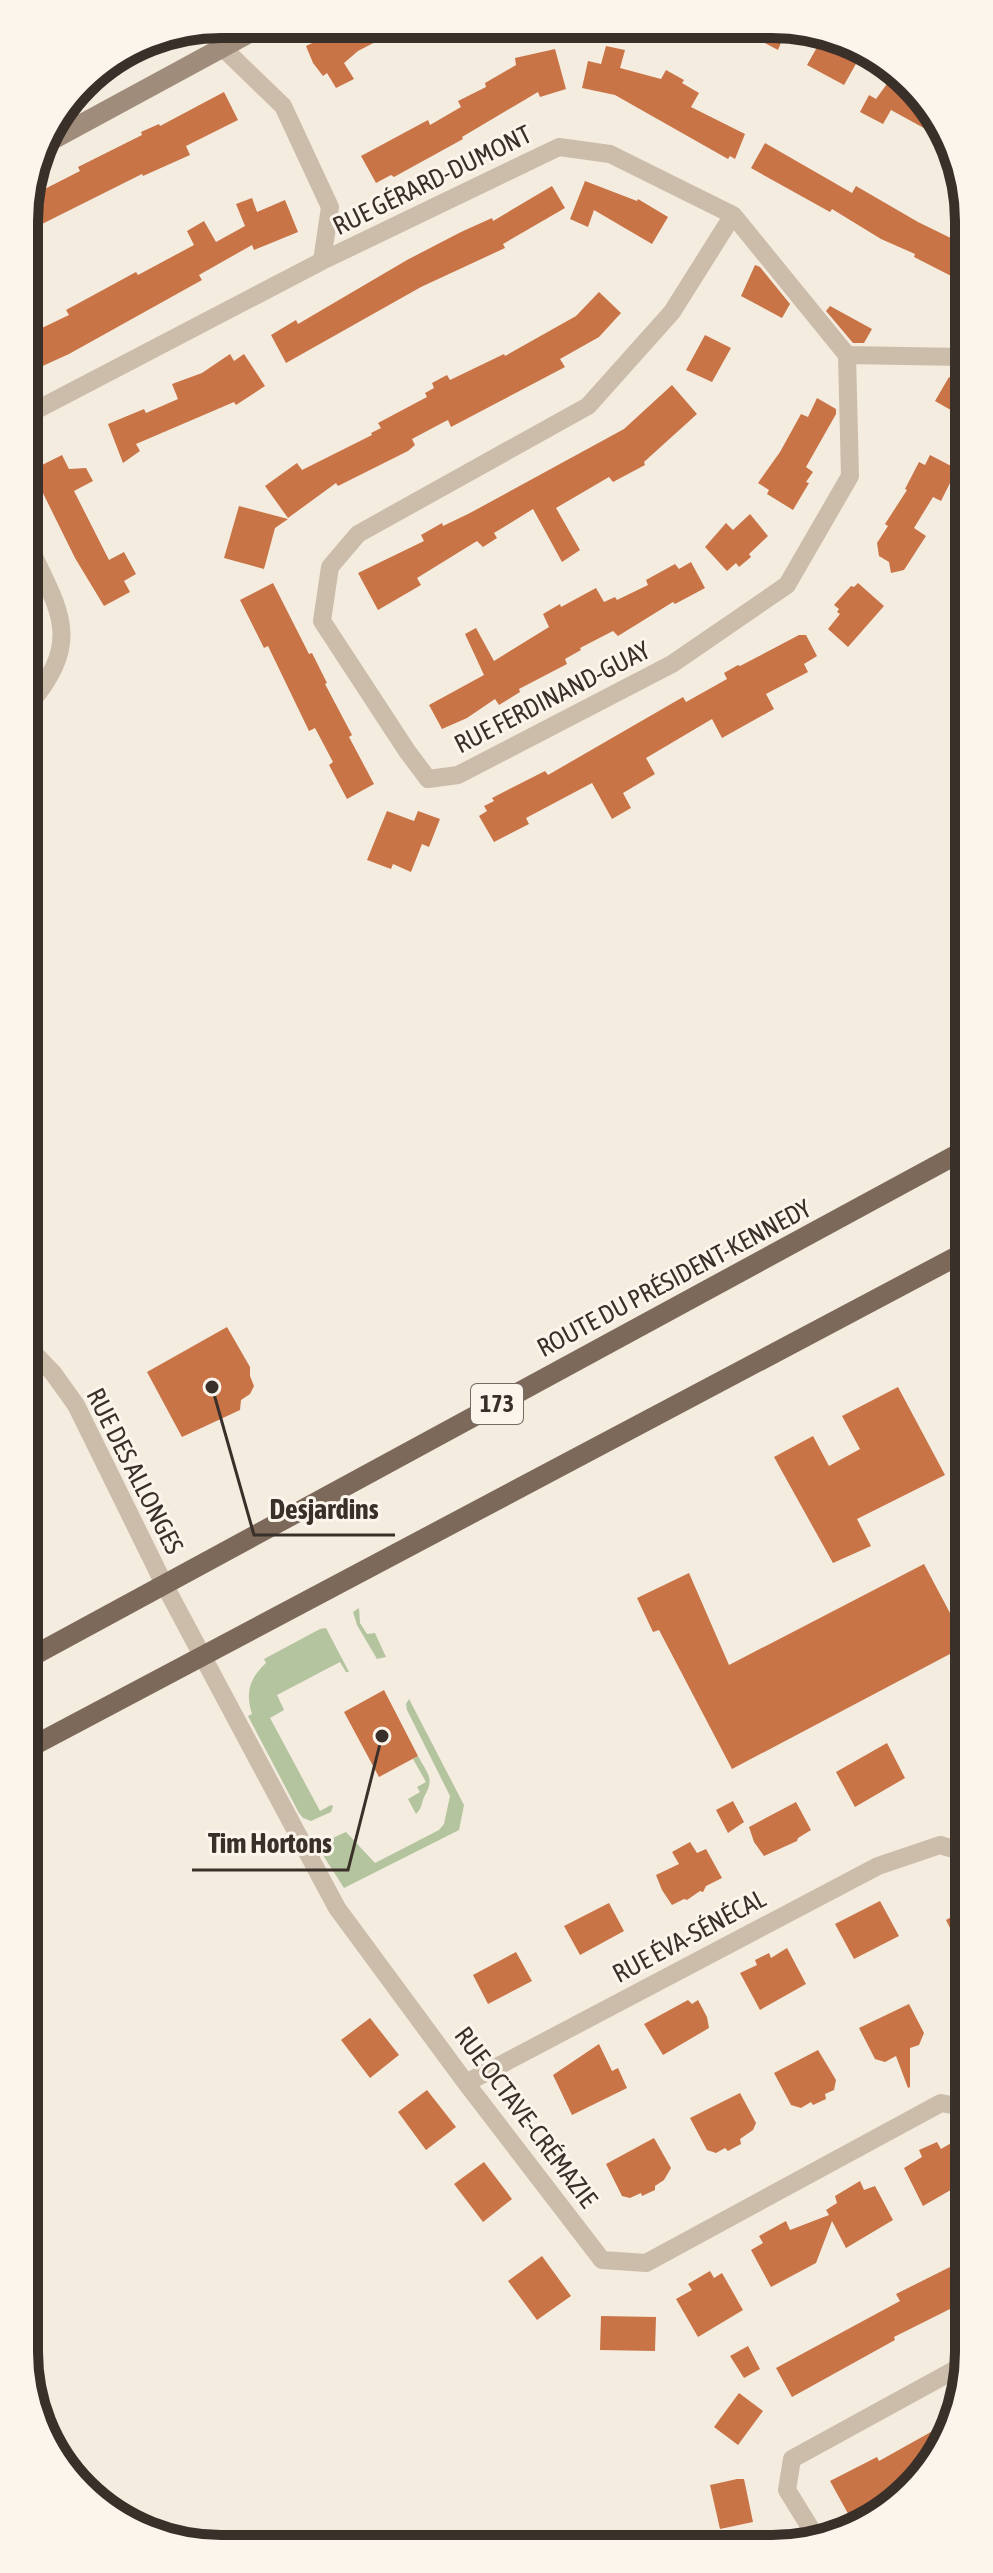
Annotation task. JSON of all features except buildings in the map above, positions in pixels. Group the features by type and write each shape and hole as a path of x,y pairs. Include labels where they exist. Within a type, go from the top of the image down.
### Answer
{"main road":[{"name":"ROUTE DU PRÉSIDENT-KENNEDY","path":"38,1653 955,1155"},
{"path":"38,1743 955,1257"}],"street":[{"path":"60,136 241,38"},
{"path":"223,48 283,106 330,207 322,261"},
{"name":"RUE GÉRARD-DUMONT","path":"38,409 322,261 559,147 610,154 733,215 847,355"},
{"name":"RUE FERDINAND-GUAY","path":"733,215 672,312 588,406 358,534 330,567 322,621 428,779 458,775 672,664 787,585 850,476 847,355"},
{"path":"847,355 955,357"},
{"path":"38,566 60,613 63,647 46,685 38,694"},
{"name":"RUE DES ALLONGES","path":"38,1357 76,1405 202,1656"},
{"name":"RUE OCTAVE-CRÉMAZIE","path":"202,1656 337,1908 602,2260 646,2263 941,2103 955,2106"},
{"name":"RUE ÉVA-SÉNÉCAL","path":"466,2083 878,1866 940,1845 955,1849"},
{"path":"812,2530 787,2490 792,2459 954,2370"}],"green space":[{"path":"359,1608 360,1623 367,1634 375,1633 386,1657 377,1659 357,1625 353,1612"},
{"path":"326,1628 349,1672 340,1662 277,1695 284,1710 270,1718 320,1811 333,1806 331,1812 311,1821 299,1813 248,1716 252,1714 249,1692 256,1674 266,1663 264,1659"},
{"path":"409,1699 464,1805 459,1830 344,1888 321,1852 326,1841 346,1832 375,1863 439,1830 444,1824 450,1796 407,1710"},
{"path":"418,1756 430,1781 416,1814 408,1799 420,1792 417,1787 426,1782 413,1759"}],"place":[{"name":"Desjardins","path":"212,1387"},
{"name":"Tim Hortons","path":"382,1736"}]}
